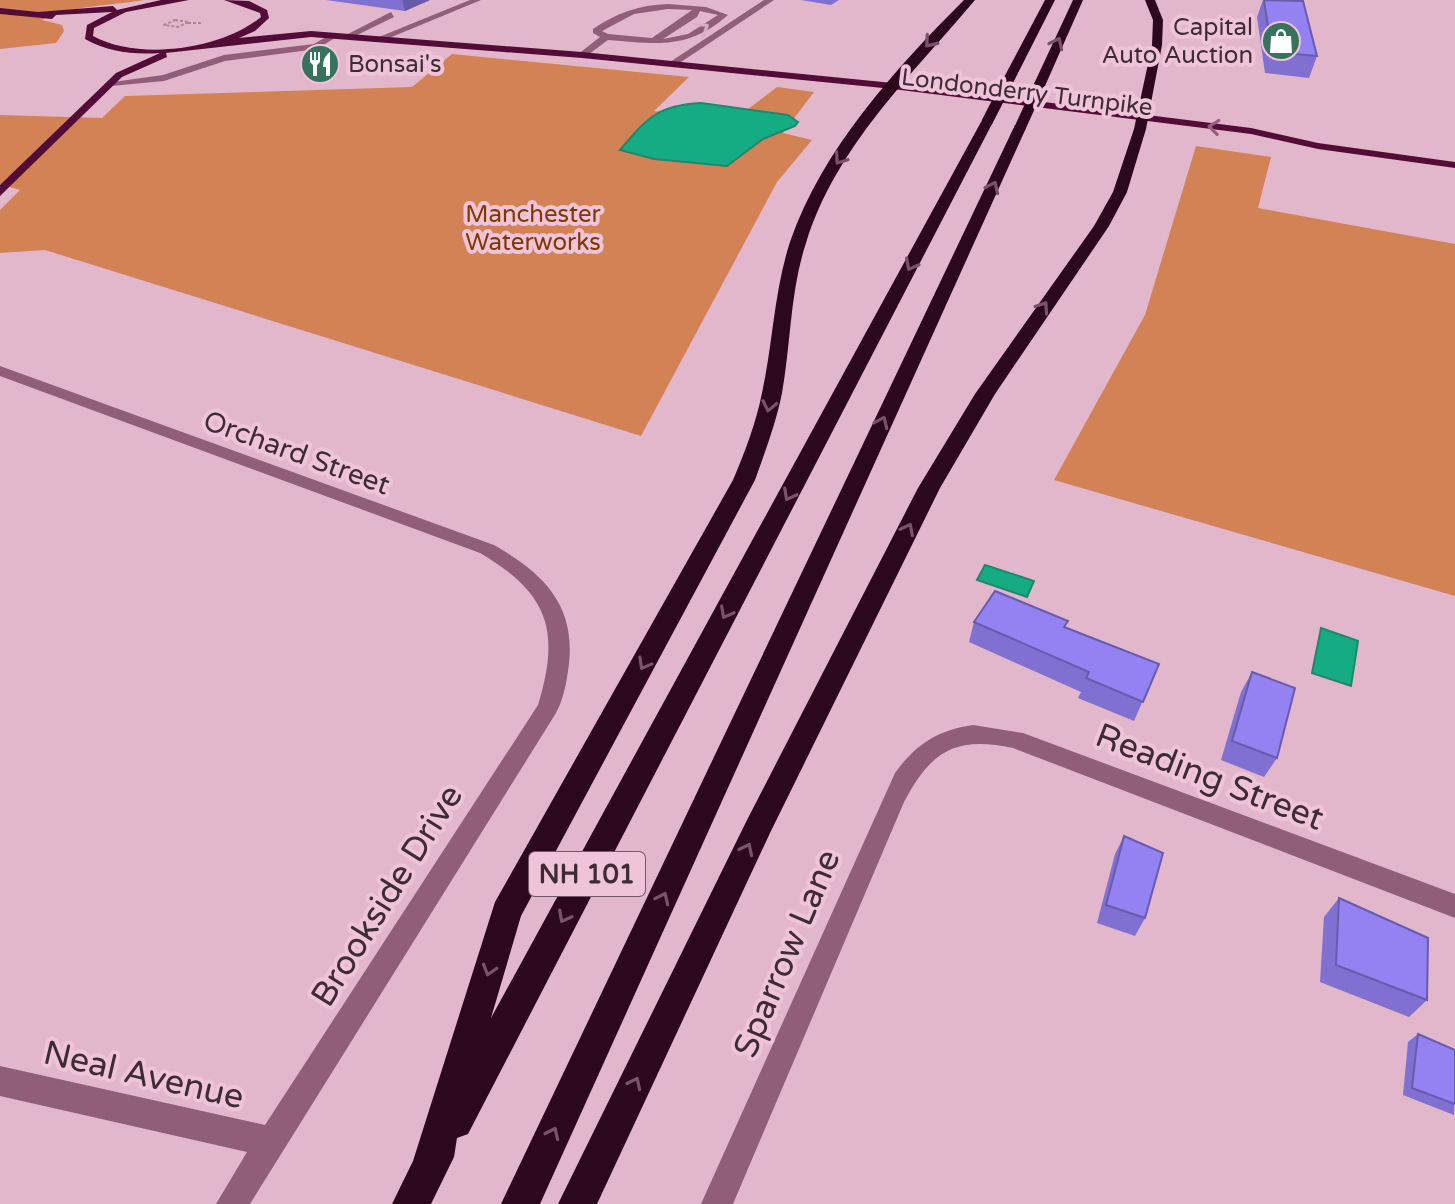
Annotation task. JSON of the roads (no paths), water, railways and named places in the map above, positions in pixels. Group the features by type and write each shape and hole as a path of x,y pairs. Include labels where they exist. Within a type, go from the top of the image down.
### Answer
{"highway":[{"path":"430,1168 506,912 744,480 766,419 790,275 808,214 820,189 889,91 970,0"},
{"name":"NH 101","path":"411,1204 1050,0"},
{"name":"NH 101","path":"520,1204 1078,0"},
{"path":"577,1204 757,829 929,488 1002,368 1101,226 1120,192 1141,123 1159,31 1150,0"}],"main road":[{"path":"185,0 140,6 109,16 87,32 90,40 107,47 141,50 183,48 249,31 265,18"},
{"path":"228,0 242,1"},
{"name":"Londonderry Turnpike","path":"242,1 259,7 265,18 281,27 311,34 672,64 733,71 791,83 889,91 1141,123 1249,143 1318,146 1455,165"},
{"path":"40,14 140,6"},
{"path":"0,11 66,18 90,27"},
{"name":"Londonderry Turnpike","path":"208,44 311,34"},
{"path":"107,47 119,61 115,79"},
{"path":"0,192 115,79 183,48"}],"street":[{"path":"379,39 447,15 477,0"},
{"path":"672,64 770,0"},
{"path":"582,55 602,34 647,10 724,15 685,40 673,43 602,34"},
{"path":"654,41 696,11"},
{"path":"346,37 391,15"},
{"path":"115,79 164,78 224,58 317,46 334,36"},
{"path":"208,44 224,58"},
{"name":"Orchard Street","path":"0,371 487,549 528,574 555,611"},
{"name":"Brookside Drive","path":"232,1204 548,707 562,656 561,631 555,611"},
{"name":"Reading Street","path":"938,742 973,733 1015,739 1455,906"},
{"name":"Sparrow Lane","path":"717,1204 893,799 922,752 938,742"},
{"name":"Neal Avenue","path":"0,1081 272,1142"}],"place":[{"name":"Capital Auto Auction","path":"1281,41"},
{"name":"Bonsai's","path":"320,64"}],"park label":[{"name":"Manchester Waterworks","path":"533,228"}]}
